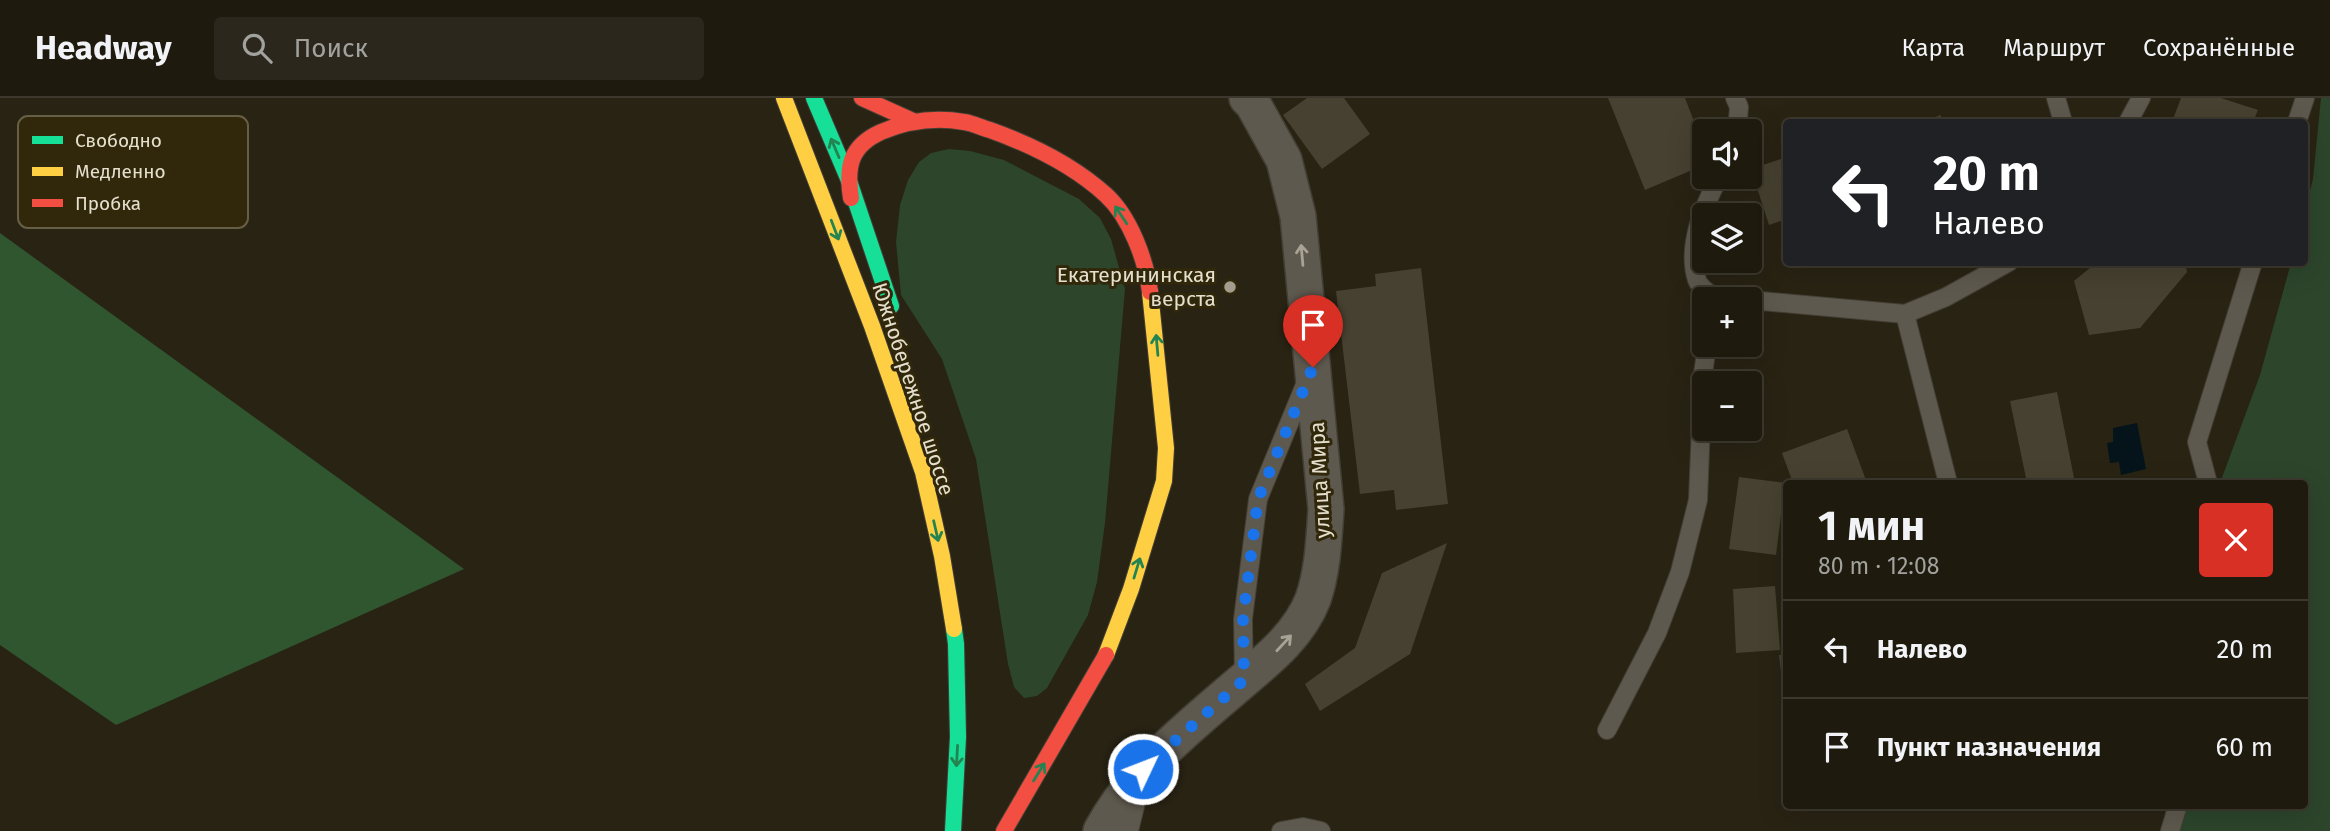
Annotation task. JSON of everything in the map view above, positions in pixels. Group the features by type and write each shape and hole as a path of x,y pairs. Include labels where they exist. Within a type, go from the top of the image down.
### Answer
{"main road":[{"name":"Южнобережное шоссе","path":"784,98 872,326 923,472 942,556 956,644 958,737 953,831"},
{"name":"Южнобережное шоссе","path":"814,98 848,178 896,320"},
{"path":"862,98 913,121"},
{"path":"872,326 848,178 856,148 870,137 913,121 966,122 1020,141 1070,167 1108,197 1132,232 1148,277 1166,448 1164,481 1131,589 1103,662 1004,831"}],"street":[{"name":"улица Мира","path":"1101,831 1113,809 1143,769 1277,650 1299,626 1313,598 1323,554 1326,509 1298,216 1284,160 1247,98"}],"lane":[{"path":"1735,98 1739,107 1738,119"},
{"path":"2056,98 2062,119"},
{"path":"2130,119 2141,98"},
{"path":"2298,119 2305,98"},
{"path":"1701,287 1697,283 1694,259 1698,229 1714,189"},
{"path":"1762,301 1905,314 1945,297 2002,266"},
{"path":"2207,480 2197,442 2252,266"},
{"path":"1905,314 1947,480"},
{"path":"1607,730 1657,633 1679,572 1695,512 1698,500 1705,357"},
{"path":"1244,680 1243,618 1258,499 1313,367"},
{"path":"1129,831 1143,769"},
{"path":"2170,831 2177,809"},
{"path":"1280,831 1303,827 1321,831"}],"green space":[{"path":"2321,98 2330,98 2330,831 2163,831 2166,809 2308,809 2308,480 2221,480 2260,375 2290,266 2308,266 2308,199 2313,179"},
{"path":"949,149 970,151 1004,160 1079,199 1100,218 1111,239 1125,289 1105,523 1097,582 1088,615 1047,688 1037,696 1024,698 1014,687 1008,664 976,459 942,359 901,295 896,242 900,205 908,180 919,162 931,153"},
{"path":"0,233 464,569 116,725 0,645"}],"shaded area":[{"path":"2137,423 2146,469 2121,475 2119,462 2110,463 2107,443 2113,442 2113,428"}],"building":[{"path":"1307,98 1344,98 1370,134 1322,169 1283,115"},
{"path":"1608,98 1685,98 1693,119 1692,170 1645,190"},
{"path":"2181,98 2221,98 2258,110 2254,119 2173,119"},
{"path":"1783,158 1783,220 1769,225 1757,189 1762,189 1762,165"},
{"path":"2092,266 2186,266 2187,272 2140,328 2089,335 2074,281"},
{"path":"1421,268 1448,504 1396,510 1394,490 1360,494 1336,291 1376,286 1375,274"},
{"path":"2057,392 2074,480 2026,480 2010,401"},
{"path":"1847,429 1866,480 1792,480 1782,453"},
{"path":"1739,477 1783,483 1776,555 1729,549"},
{"path":"1447,543 1410,654 1320,711 1305,684 1355,648 1382,573"},
{"path":"1775,586 1780,650 1736,653 1733,589"},
{"path":"1783,654 1783,690 1779,655"}],"traffic: fast":[{"path":"814,98 848,178 891,306"},
{"path":"953,831 958,737 954,629"}],"traffic: slow":[{"path":"784,98 872,326 923,472 942,556 954,629"},
{"path":"1106,655 1131,589 1164,481 1166,448 1150,292"}],"traffic: jam":[{"path":"862,98 913,121"},
{"path":"851,198 849,177 852,159 871,138 891,128 921,121 971,123 1051,157 1080,174 1106,195 1115,204 1135,240 1145,266 1150,292"},
{"path":"1004,831 1106,655"}],"place":[{"name":"Екатерининская верста","path":"1230,287"}],"route":[{"path":"1143,769 1244,680 1243,618 1258,499 1313,367"}]}
